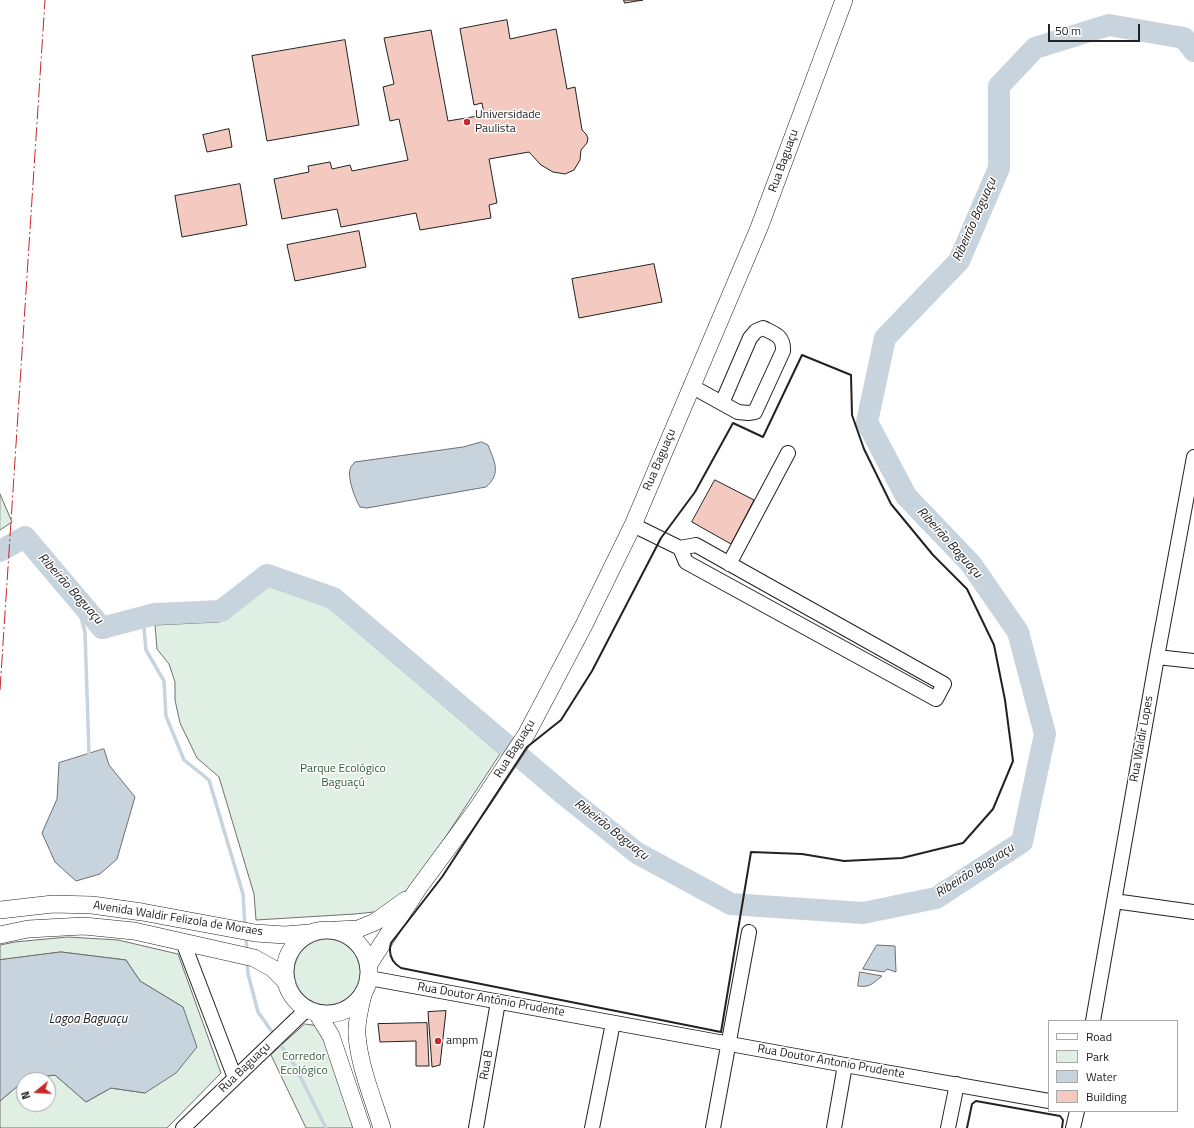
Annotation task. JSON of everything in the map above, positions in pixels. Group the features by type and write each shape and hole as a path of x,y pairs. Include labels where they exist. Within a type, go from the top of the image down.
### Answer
{"main road":[{"name":"Rua Baguaçu","path":"417,890 479,806 526,735 584,625 633,525 759,228 844,1"},
{"path":"362,1128 331,1036 312,1011 294,998 286,983 285,968 289,954 297,942 309,933 322,929 336,930 358,928 375,922 400,905 417,890"},
{"path":"382,1128 361,1059 357,1034 359,1009 369,971 417,890"},
{"name":"Avenida Waldir Felizola de Moraes","path":"0,910 54,904 92,905 142,912 255,933 285,935 309,933"},
{"name":"Avenida Waldir Felizola de Moraes","path":"0,934 28,929 84,926 134,931 254,958 272,968 286,983"},
{"path":"336,930 348,935 358,942 365,952 369,971"},
{"path":"312,1011 330,1014 343,1011 354,1004 363,995"}],"street":[{"path":"691,386 738,412 748,414 755,412 783,351 784,343 778,335 763,328 756,331 750,338 722,403"},
{"path":"729,564 788,453"},
{"name":"Rua Waldir Lopes","path":"1092,1020 1194,457"},
{"path":"633,525 680,548 696,545 944,684 936,699 686,562 680,548"},
{"path":"782,615 792,599"},
{"path":"880,668 888,653"},
{"path":"1157,657 1194,661"},
{"path":"1114,901 1194,912"},
{"path":"713,1128 749,932"},
{"path":"183,942 235,1078"},
{"name":"Rua Doutor Antônio Prudente","path":"369,971 498,1002 613,1023"},
{"name":"Rua B","path":"476,1128 498,1002"},
{"name":"Rua Baguaçu","path":"183,1128 290,1025 312,1011"},
{"path":"592,1128 613,1023"},
{"name":"Rua Doutor Antonio Prudente","path":"613,1023 1048,1101"},
{"path":"834,1128 845,1065"},
{"path":"948,1128 957,1084"},
{"path":"1073,1128 1076,1112"}],"green space":[{"path":"0,494 12,522 0,530"},
{"name":"Parque Ecológico Baguaçú","path":"270,585 328,607 500,754 416,882 383,911 256,920 254,894 219,777 197,758 180,723 175,700 175,682 169,664 157,649 155,625 219,622"},
{"path":"68,937 118,940 178,954 221,1073 167,1128 0,1128 0,1101 16,1088 16,1112 56,1112 56,1076 86,1102 111,1088 145,1093 183,1007 140,981 126,960 61,952 0,960 0,945 15,942"},
{"path":"321,939 333,939 340,941 351,948 358,959 360,972 358,985 351,996 340,1003 333,1005 321,1005 314,1003 303,996 296,985 294,978 294,966 296,959 303,948 314,941"},
{"name":"Corredor Ecológico","path":"305,1024 319,1026 356,1128 306,1128 271,1055"}],"water":[{"path":"482,442 488,445 495,467 494,477 486,487 367,508 360,507 352,487 350,476 351,467 355,462 463,447"},
{"path":"104,749 109,765 135,797 117,859 100,874 76,881 55,862 42,833 57,799 59,763"},
{"path":"877,945 895,946 896,972 887,969 884,972 863,969"},
{"name":"Lagoa Baguaçu","path":"61,952 126,960 140,981 183,1007 197,1047 176,1073 145,1093 111,1088 86,1102 56,1076 56,1072 16,1072 16,1087 0,1101 0,960"},
{"path":"860,972 882,976 868,986 858,986"}],"building":[{"path":"624,0 643,0 625,3"},
{"path":"507,20 510,39 556,29 567,89 575,87 582,130 588,138 587,143 581,150 580,160 574,170 565,174 553,172 541,165 529,152 489,159 497,203 489,205 491,218 420,230 416,213 341,227 337,209 282,219 274,179 309,172 308,166 330,162 332,169 350,165 352,171 408,160 399,119 390,121 383,87 394,84 384,38 431,30 448,121 484,115 482,103 474,105 460,29"},
{"path":"345,40 359,125 267,141 252,56"},
{"path":"229,129 232,147 207,152 203,135"},
{"path":"240,184 247,225 182,237 175,196"},
{"path":"359,231 366,267 295,281 287,245"},
{"path":"654,264 662,302 579,318 572,279"},
{"path":"715,480 754,500 731,544 692,522"},
{"path":"446,1011 440,1065 432,1067 428,1012"},
{"path":"427,1023 429,1066 416,1066 416,1041 380,1042 378,1024"}],"waterway":[{"name":"Ribeirão Baguaçu","path":"0,551 25,537 102,628 155,614 221,611 267,575 333,598 566,796 637,853 731,904 863,913 936,898 1022,842 1045,734 1018,632 971,564 906,496 867,422 885,338 959,261 999,168 999,86 1035,48 1109,25 1184,38 1194,51"},
{"path":"76,598 85,632 89,754"},
{"path":"143,617 146,650 164,681 166,716 184,760 209,780 243,894 245,927"},
{"path":"246,937 247,951"},
{"path":"247,961 248,974 258,1012 275,1036"},
{"path":"278,1041 295,1066 326,1128"}],"wall":[{"path":"802,355 851,375 852,415 864,449 891,504 933,555 967,589 994,645 1005,700 1013,761 993,809 963,843 902,858 844,861 802,854 751,852 721,1032 401,968 391,957 391,943 442,877 527,747 561,720 592,671 661,538 695,492 733,423 763,437 802,355"},
{"path":"967,1128 972,1104 976,1101 1060,1116 1063,1120 1062,1128"}],"power":[{"path":"0,690 45,0"}],"place":[{"name":"Universidade Paulista","path":"467,122"},
{"name":"ampm","path":"438,1041"}]}
